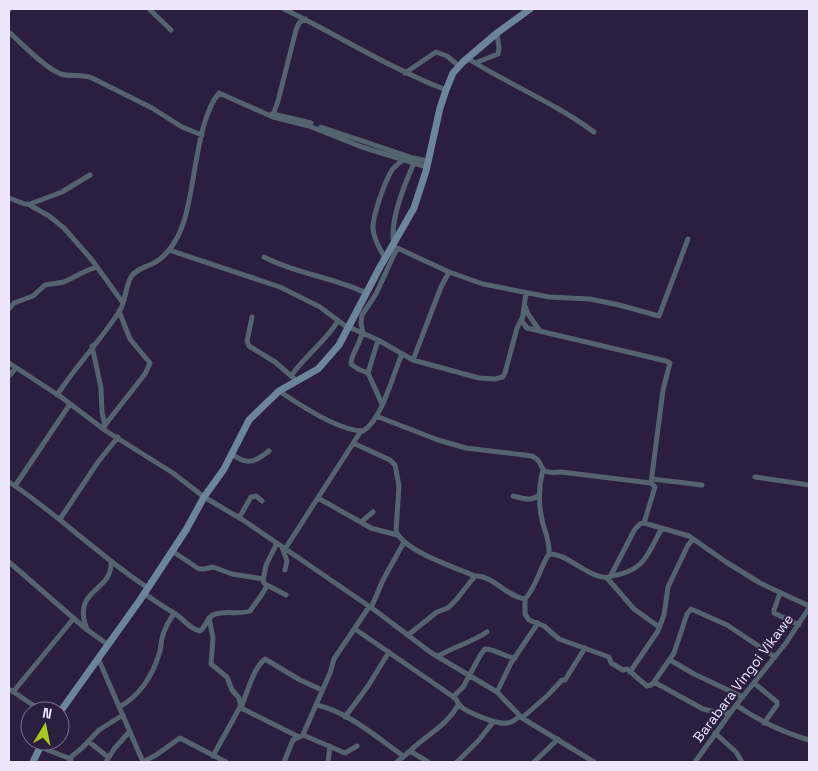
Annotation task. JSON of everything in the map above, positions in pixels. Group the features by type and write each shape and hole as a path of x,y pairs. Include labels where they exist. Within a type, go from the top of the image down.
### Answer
{"street":[{"path":"149,9 171,30"},
{"path":"284,9 406,72 446,90"},
{"path":"382,404 373,380 368,373 352,366 350,362 363,333 362,315 376,294 395,246 416,202 428,164 435,126 446,90 459,66 467,58 530,9"},
{"path":"272,115 282,88 296,30 299,23 305,19"},
{"path":"9,32 26,50 56,72 64,75 82,75 92,78 152,108 182,127 202,135"},
{"path":"475,63 498,54 497,34"},
{"path":"406,72 436,52 448,56 459,66"},
{"path":"467,58 553,108 575,118 594,132"},
{"path":"58,395 75,368 119,312 124,303 132,276 137,271 160,260 169,250 180,231 188,208 202,135 213,102 219,93 272,115 309,126 362,147 414,163 428,164"},
{"path":"272,115 298,119 428,164"},
{"path":"385,258 375,238 373,219 388,178 395,167 403,160"},
{"path":"414,163 394,221 392,235 395,246 449,272 483,284 549,297 590,299 659,316 688,239"},
{"path":"28,204 62,192 90,174"},
{"path":"9,198 28,204 49,216 64,228 92,260 124,303"},
{"path":"68,701 146,591 189,525 204,497 224,469 249,420 294,379 308,376 326,361 339,345 385,258 395,246"},
{"path":"169,250 280,287 320,307 338,321 378,340 413,360 479,378 501,378 505,373 517,328 523,316"},
{"path":"264,257 302,272 343,283 366,294"},
{"path":"9,309 14,303 33,296 44,286 64,282 97,267"},
{"path":"413,360 441,287 449,272"},
{"path":"526,293 523,316 524,326 531,330 669,362 660,407 652,481 655,487 644,523"},
{"path":"525,304 528,314 540,331"},
{"path":"106,428 145,374 150,363 130,339 119,312"},
{"path":"252,317 247,341 249,346 274,362 294,379"},
{"path":"294,379 298,366 330,334 338,321"},
{"path":"368,373 378,340"},
{"path":"92,346 101,388 102,412 106,428"},
{"path":"284,548 354,443 360,431 370,426 382,404 402,354"},
{"path":"9,363 174,473 204,497 277,543 438,656 497,692 521,717 594,762"},
{"path":"9,376 16,368"},
{"path":"279,391 316,415 360,431"},
{"path":"15,486 70,404"},
{"path":"376,416 438,440 466,448 532,456 538,460 542,470 539,495 542,520 550,543 549,554 529,596 525,599 525,616 559,639 609,657 612,663 624,670 627,669 647,686 654,682 670,660 678,646 687,614 691,609 726,626 775,657"},
{"path":"60,519 98,462 118,437"},
{"path":"354,443 390,460 396,465 399,486 397,535"},
{"path":"232,454 248,462 262,457 269,451"},
{"path":"542,470 549,473 561,472 702,484"},
{"path":"755,477 809,485"},
{"path":"9,482 60,519 164,608 174,613 191,628 200,631 209,618 221,613 250,611 254,603 262,596 267,585"},
{"path":"512,496 533,499 539,495"},
{"path":"239,518 251,498 256,496 262,501"},
{"path":"318,498 371,528 397,535 404,542 440,561 475,576 484,577 515,597 525,599"},
{"path":"361,522 373,512"},
{"path":"609,577 636,529 640,524 644,523 683,533 760,583 809,609"},
{"path":"549,554 557,555 590,572 609,577 639,567 644,562 662,528"},
{"path":"630,672 660,627 664,615 668,587 693,539"},
{"path":"284,762 293,740 301,736 316,705 334,659 370,607 404,542"},
{"path":"277,543 266,566 263,583 286,595"},
{"path":"284,548 288,560 285,570"},
{"path":"172,551 199,569 204,570 213,567 232,574 263,578"},
{"path":"9,562 107,644"},
{"path":"88,630 82,616 83,608 109,575 111,563"},
{"path":"408,635 437,612 448,608 475,576"},
{"path":"609,577 634,609 660,627"},
{"path":"780,593 774,613 799,625"},
{"name":"Barabara Vingoi Vikawe","path":"694,762 736,705 775,657 809,609"},
{"path":"119,707 130,701 143,687 160,654 162,637 174,613"},
{"path":"27,701 11,690 74,618"},
{"path":"209,618 213,638 211,664 227,678 232,690 239,698 241,707"},
{"path":"497,692 506,672 538,623"},
{"path":"355,628 453,697 468,711 493,722 506,724 521,717 548,695 562,680 565,680 585,648"},
{"path":"438,656 475,640 487,632"},
{"path":"453,697 463,688 485,649 494,650 508,657 515,658"},
{"path":"345,717 368,686 389,652"},
{"path":"98,658 143,762 180,738 226,762"},
{"path":"213,756 241,707 261,662 265,660 322,690"},
{"path":"670,660 694,674 743,697"},
{"path":"654,682 703,709 720,713 731,712"},
{"path":"754,683 777,702 777,705 764,723"},
{"path":"397,762 444,725 459,704"},
{"path":"316,705 325,707 345,717 373,734 403,756"},
{"path":"736,705 764,723 786,733 809,740"},
{"path":"241,707 301,736 345,753 357,746"},
{"path":"54,751 70,760 108,723 123,715"},
{"path":"457,762 493,722"},
{"path":"88,741 107,760 130,731"},
{"path":"715,733 736,752 742,762"},
{"path":"534,762 558,739"},
{"path":"328,762 330,746"},
{"path":"410,751 428,762"}]}
